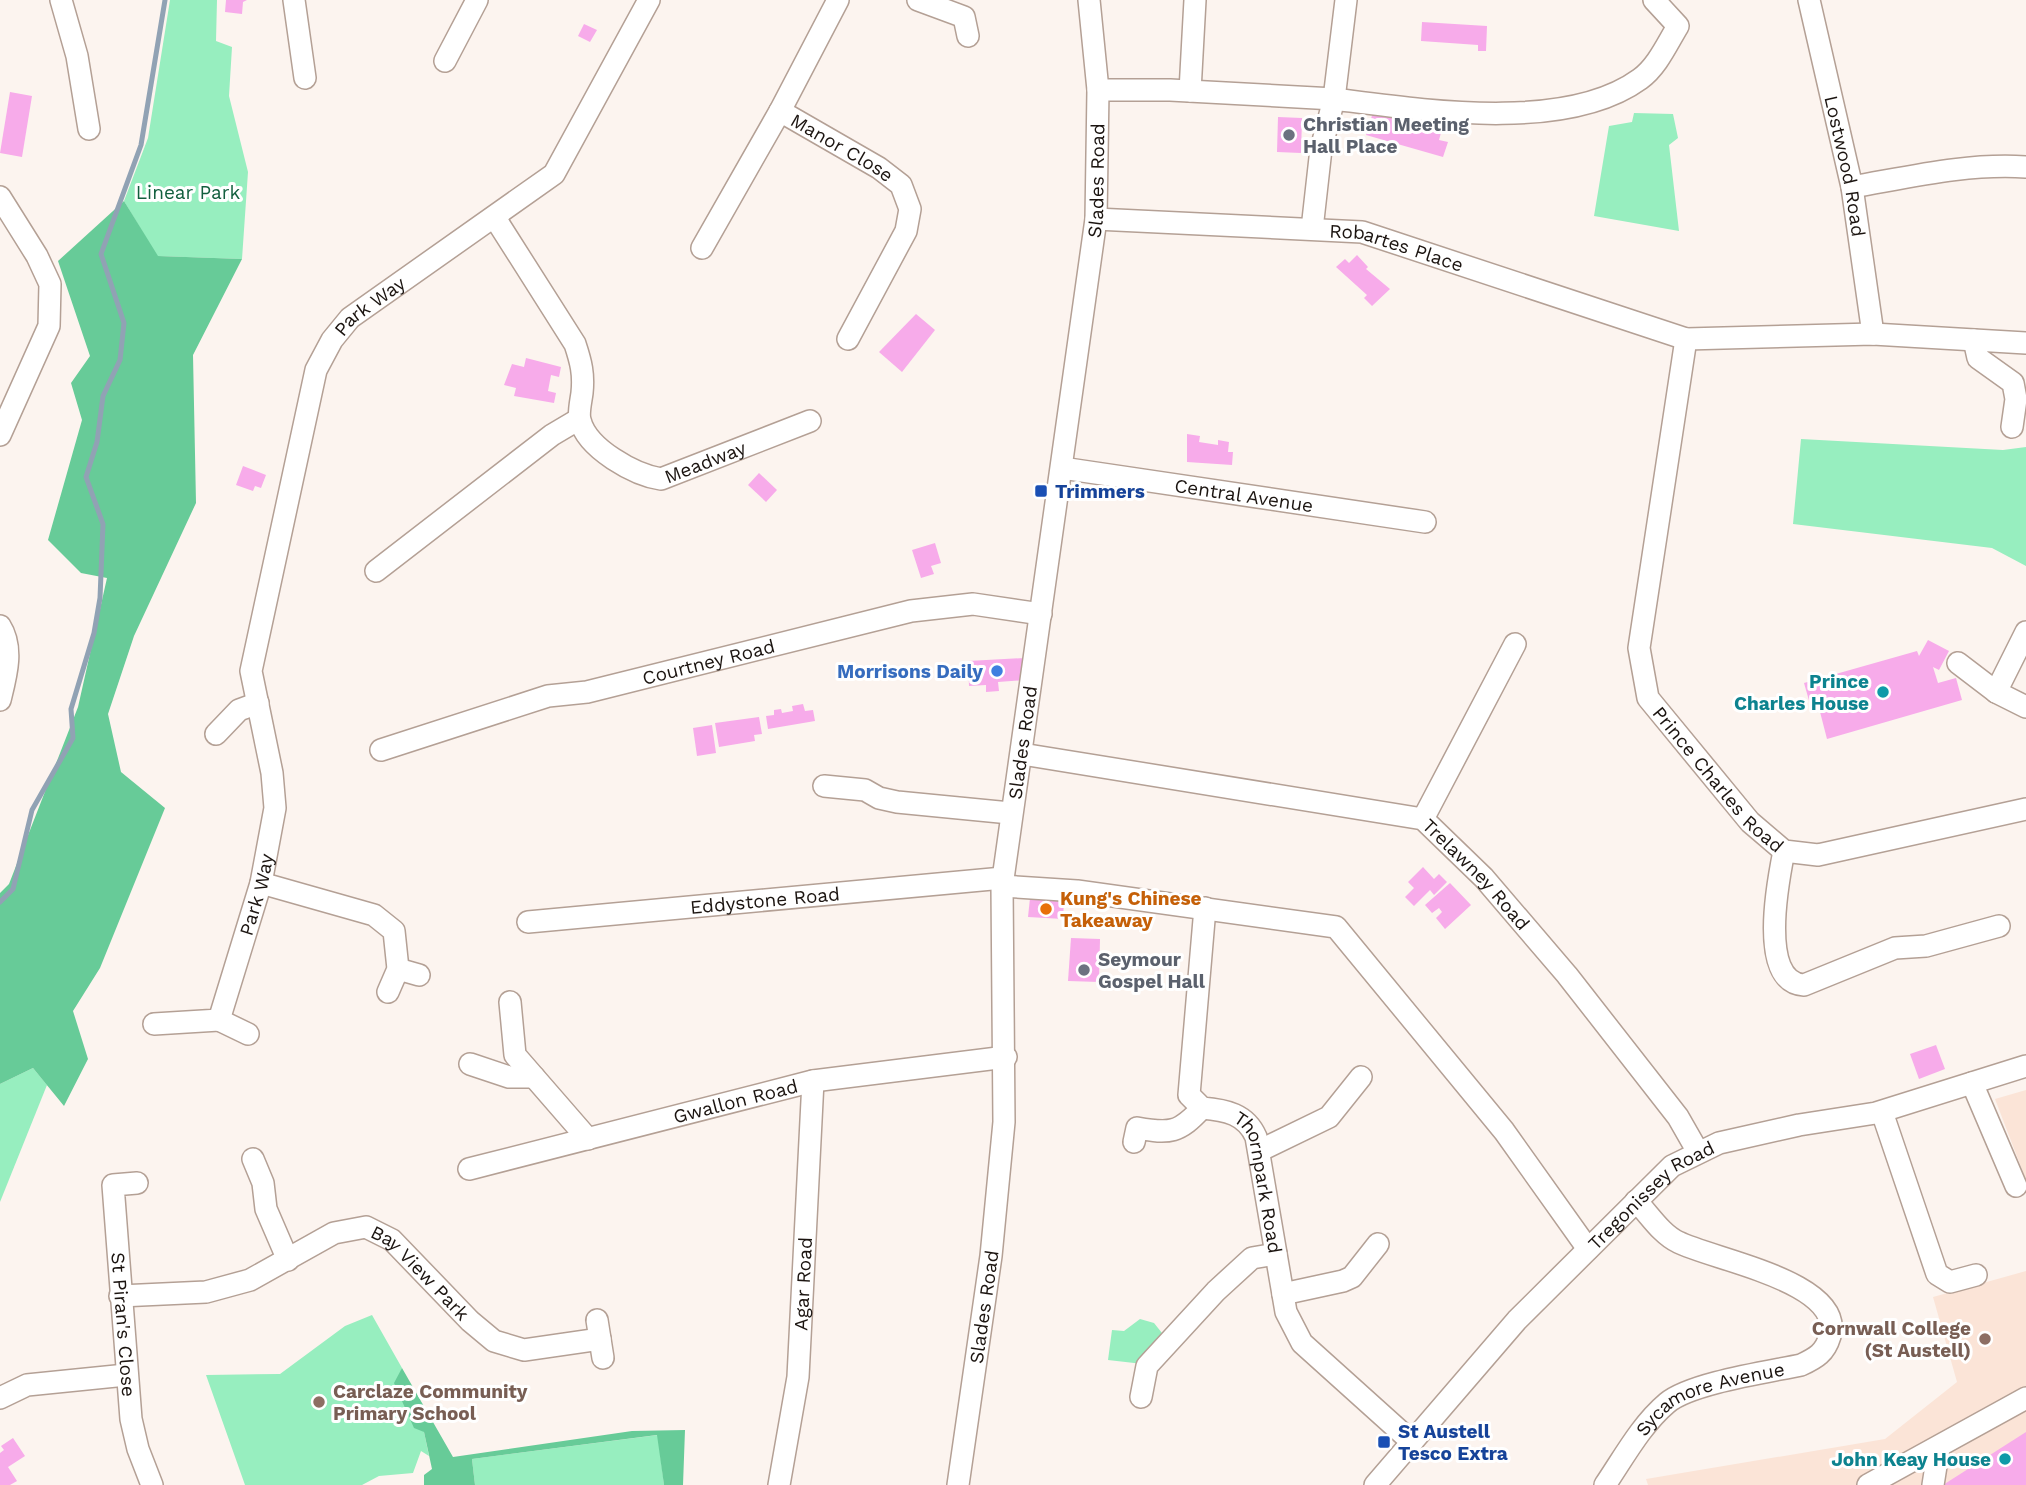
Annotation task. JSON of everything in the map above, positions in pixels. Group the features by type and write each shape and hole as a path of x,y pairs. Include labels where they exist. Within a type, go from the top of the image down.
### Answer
{"street":[{"path":"61,0 77,55 89,129"},
{"path":"294,0 305,78"},
{"path":"445,61 477,0"},
{"name":"Park Way","path":"219,1020 261,883 275,808 272,773 251,671 316,370 332,340 350,318 554,174 649,0"},
{"name":"Manor Close","path":"702,248 780,111 838,0"},
{"path":"918,0 964,17 968,36"},
{"name":"Slades Road","path":"958,1485 992,1244 1004,1122 1006,1057 1003,882 1010,813 1022,754 1096,219 1098,90 1088,0"},
{"path":"1190,91 1195,0"},
{"path":"1312,229 1321,149 1334,99 1346,0"},
{"path":"1098,90 1190,91 1334,99 1396,107 1523,115 1602,98 1642,78 1660,56 1678,26 1654,0"},
{"name":"Lostwood Road","path":"1813,1 1852,187 1874,334"},
{"name":"Manor Close","path":"780,111 880,168 901,185 910,209 906,231 848,338"},
{"path":"1852,187 1956,168 1996,165 2026,167"},
{"path":"0,197 37,256 50,284 49,326 0,435"},
{"path":"376,571 552,435 579,419 583,367 575,344 495,218"},
{"name":"Robartes Place","path":"1096,219 1362,232 1686,339"},
{"path":"1686,339 1874,334 2026,343"},
{"name":"Prince Charles Road","path":"1686,339 1639,648 1648,698 1750,822 1784,851 1818,855 2026,809"},
{"path":"1974,340 1978,358 2013,383 2017,399 2012,427"},
{"name":"Meadway","path":"579,419 588,436 621,465 642,476 662,479 810,421"},
{"name":"Central Avenue","path":"1062,468 1426,522"},
{"name":"Courtney Road","path":"381,750 548,696 587,692 911,611 973,604 1041,614"},
{"path":"0,625 5,633 8,665 0,701"},
{"path":"1996,692 2026,632"},
{"path":"1423,819 1515,644"},
{"path":"1958,663 1996,692 2026,707"},
{"path":"216,734 239,710 258,703"},
{"name":"Trelawney Road","path":"1022,754 1423,819 1484,878 1567,975 1678,1117 1698,1152"},
{"path":"824,786 865,790 885,800 1010,813"},
{"path":"1784,851 1774,907 1776,950 1783,976 1790,983 1804,985 1895,948 1926,946 1999,926"},
{"name":"Eddystone Road","path":"528,922 1003,882 1336,927 1504,1130 1588,1249"},
{"path":"261,883 374,915 394,931 398,969 388,992"},
{"name":"Thornpark Road","path":"1205,908 1189,1095 1202,1108 1222,1110 1250,1123 1259,1151 1286,1312 1303,1343 1412,1442"},
{"path":"398,969 419,975"},
{"path":"510,1002 515,1055 588,1139"},
{"path":"155,1024 219,1020 248,1034"},
{"name":"Gwallon Road","path":"469,1169 813,1082 1006,1057"},
{"path":"470,1064 509,1077 534,1077"},
{"name":"Tregonissey Road","path":"1375,1485 1517,1320 1672,1166 1698,1152 1745,1136 1882,1112 2026,1066"},
{"path":"1259,1151 1329,1117 1361,1077"},
{"name":"Agar Road","path":"779,1485 798,1377 813,1082"},
{"path":"1972,1083 2016,1186"},
{"path":"1133,1142 1137,1128 1166,1133 1187,1125 1202,1108"},
{"path":"1882,1112 1937,1273 1950,1282 1976,1275"},
{"path":"253,1159 263,1183 266,1209 288,1260"},
{"name":"St Piran's Close","path":"137,1183 113,1185 126,1375 138,1449 152,1485"},
{"name":"Sycamore Avenue","path":"1605,1485 1645,1424 1669,1401 1698,1389 1801,1365 1816,1358 1827,1346 1832,1327 1827,1308 1808,1292 1677,1242 1636,1201"},
{"name":"Bay View Park","path":"120,1297 206,1292 250,1280 334,1233 366,1227 392,1240 470,1321 494,1341 524,1350 600,1339"},
{"path":"1283,1294 1352,1277 1378,1244"},
{"path":"1141,1397 1147,1366 1216,1291 1252,1258 1276,1254"},
{"path":"0,1398 27,1385 126,1375"},
{"path":"1868,1485 2026,1398"},
{"path":"1933,1485 1933,1466 1939,1447"}],"shaded area":[{"path":"2026,1090 2026,1180 1995,1099"},
{"name":"Cornwall College (St Austell)","path":"2026,1271 2026,1485 1648,1485 1646,1479 1885,1439 1957,1382 1933,1297"}],"green space":[{"name":"Linear Park","path":"170,0 217,0 216,41 232,47 229,96 248,172 242,259 157,256 124,201 148,138"},
{"path":"1634,113 1673,114 1678,138 1669,145 1679,231 1594,216 1609,126 1632,122"},
{"path":"124,201 158,256 242,259 193,355 196,503 134,636 108,714 121,772 165,808 100,968 73,1011 88,1059 64,1106 33,1068 0,1084 0,893 9,884 78,707 107,578 81,573 48,540 82,420 71,383 90,356 58,261"},
{"path":"1801,439 2003,450 2026,447 2026,566 1992,548 1793,524"},
{"path":"33,1068 47,1085 0,1202 0,1084"},
{"name":"Carclaze Community Primary School","path":"372,1315 402,1368 398,1380 424,1432 429,1456 421,1451 413,1473 379,1476 362,1485 245,1485 206,1375 280,1374 345,1326"},
{"path":"1140,1319 1154,1323 1162,1333 1143,1364 1108,1360 1112,1330 1124,1331"},
{"path":"402,1368 453,1457 632,1431 685,1430 683,1485 664,1485 657,1435 472,1459 475,1485 424,1485 424,1475 432,1469 424,1432 414,1428 394,1383"},
{"path":"658,1435 664,1485 475,1485 472,1459"}],"building":[{"path":"226,0 247,0 243,2 242,14 225,12"},
{"path":"1422,22 1487,26 1486,51 1478,51 1478,45 1421,41"},
{"path":"584,24 597,30 590,42 578,36"},
{"path":"10,92 32,96 22,157 0,153"},
{"path":"1374,109 1442,129 1439,140 1448,142 1443,157 1366,135"},
{"name":"Christian Meeting Hall Place","path":"1278,117 1302,118 1301,153 1277,152"},
{"path":"1357,255 1368,267 1366,269 1390,289 1372,306 1364,298 1367,295 1336,267 1345,259 1349,263"},
{"path":"916,314 935,330 902,372 879,352"},
{"path":"526,358 561,367 559,377 551,375 548,391 556,393 554,403 514,396 516,388 504,385 512,364 524,367"},
{"path":"1187,434 1200,436 1199,442 1218,445 1218,440 1229,442 1228,452 1233,452 1232,465 1187,462"},
{"path":"243,466 266,475 261,488 255,486 253,491 236,485"},
{"path":"759,473 777,490 766,502 748,485"},
{"path":"935,543 941,563 931,566 934,574 921,578 912,550"},
{"name":"Prince Charles House","path":"1928,640 1949,651 1939,670 1933,667 1938,683 1956,678 1962,700 1827,739 1819,708 1812,711 1804,683 1917,651 1919,656"},
{"name":"Morrisons Daily","path":"1024,658 1025,680 998,682 999,691 986,692 986,685 969,686 968,661"},
{"path":"803,704 805,711 813,710 815,721 768,729 766,716 774,715 774,710 781,709 782,713 793,711 792,706"},
{"path":"759,717 762,734 754,735 755,741 719,747 715,723"},
{"path":"712,725 716,753 697,756 693,728"},
{"path":"1423,867 1434,879 1439,874 1447,882 1434,895 1430,890 1414,906 1405,897 1414,888 1408,882"},
{"path":"1450,883 1471,905 1445,929 1436,918 1442,912 1439,908 1432,913 1425,905"},
{"name":"Kung's Chinese Takeaway","path":"1030,898 1064,901 1063,919 1028,917"},
{"name":"Seymour Gospel Hall","path":"1071,938 1100,939 1099,982 1068,981"},
{"path":"1936,1045 1945,1069 1919,1079 1910,1054"},
{"name":"John Keay House","path":"2026,1432 2026,1485 1943,1485"},
{"path":"13,1438 25,1456 8,1467 17,1481 10,1485 0,1485 0,1453 4,1450 1,1446"}],"waterway":[{"path":"0,902 13,889 32,810 73,738 71,709 94,633 100,598 103,524 86,477 97,442 103,396 120,360 124,323 101,254 141,145 165,0"}],"place":[{"name":"Christian Meeting Hall Place","path":"1289,135"},
{"name":"Trimmers","path":"1041,491"},
{"name":"Morrisons Daily","path":"997,671"},
{"name":"Prince Charles House","path":"1883,692"},
{"name":"Kung's Chinese Takeaway","path":"1046,909"},
{"name":"Seymour Gospel Hall","path":"1084,970"},
{"name":"Cornwall College (St Austell)","path":"1985,1339"},
{"name":"Carclaze Community Primary School","path":"319,1402"},
{"name":"St Austell Tesco Extra","path":"1384,1442"},
{"name":"John Keay House","path":"2005,1459"}]}
